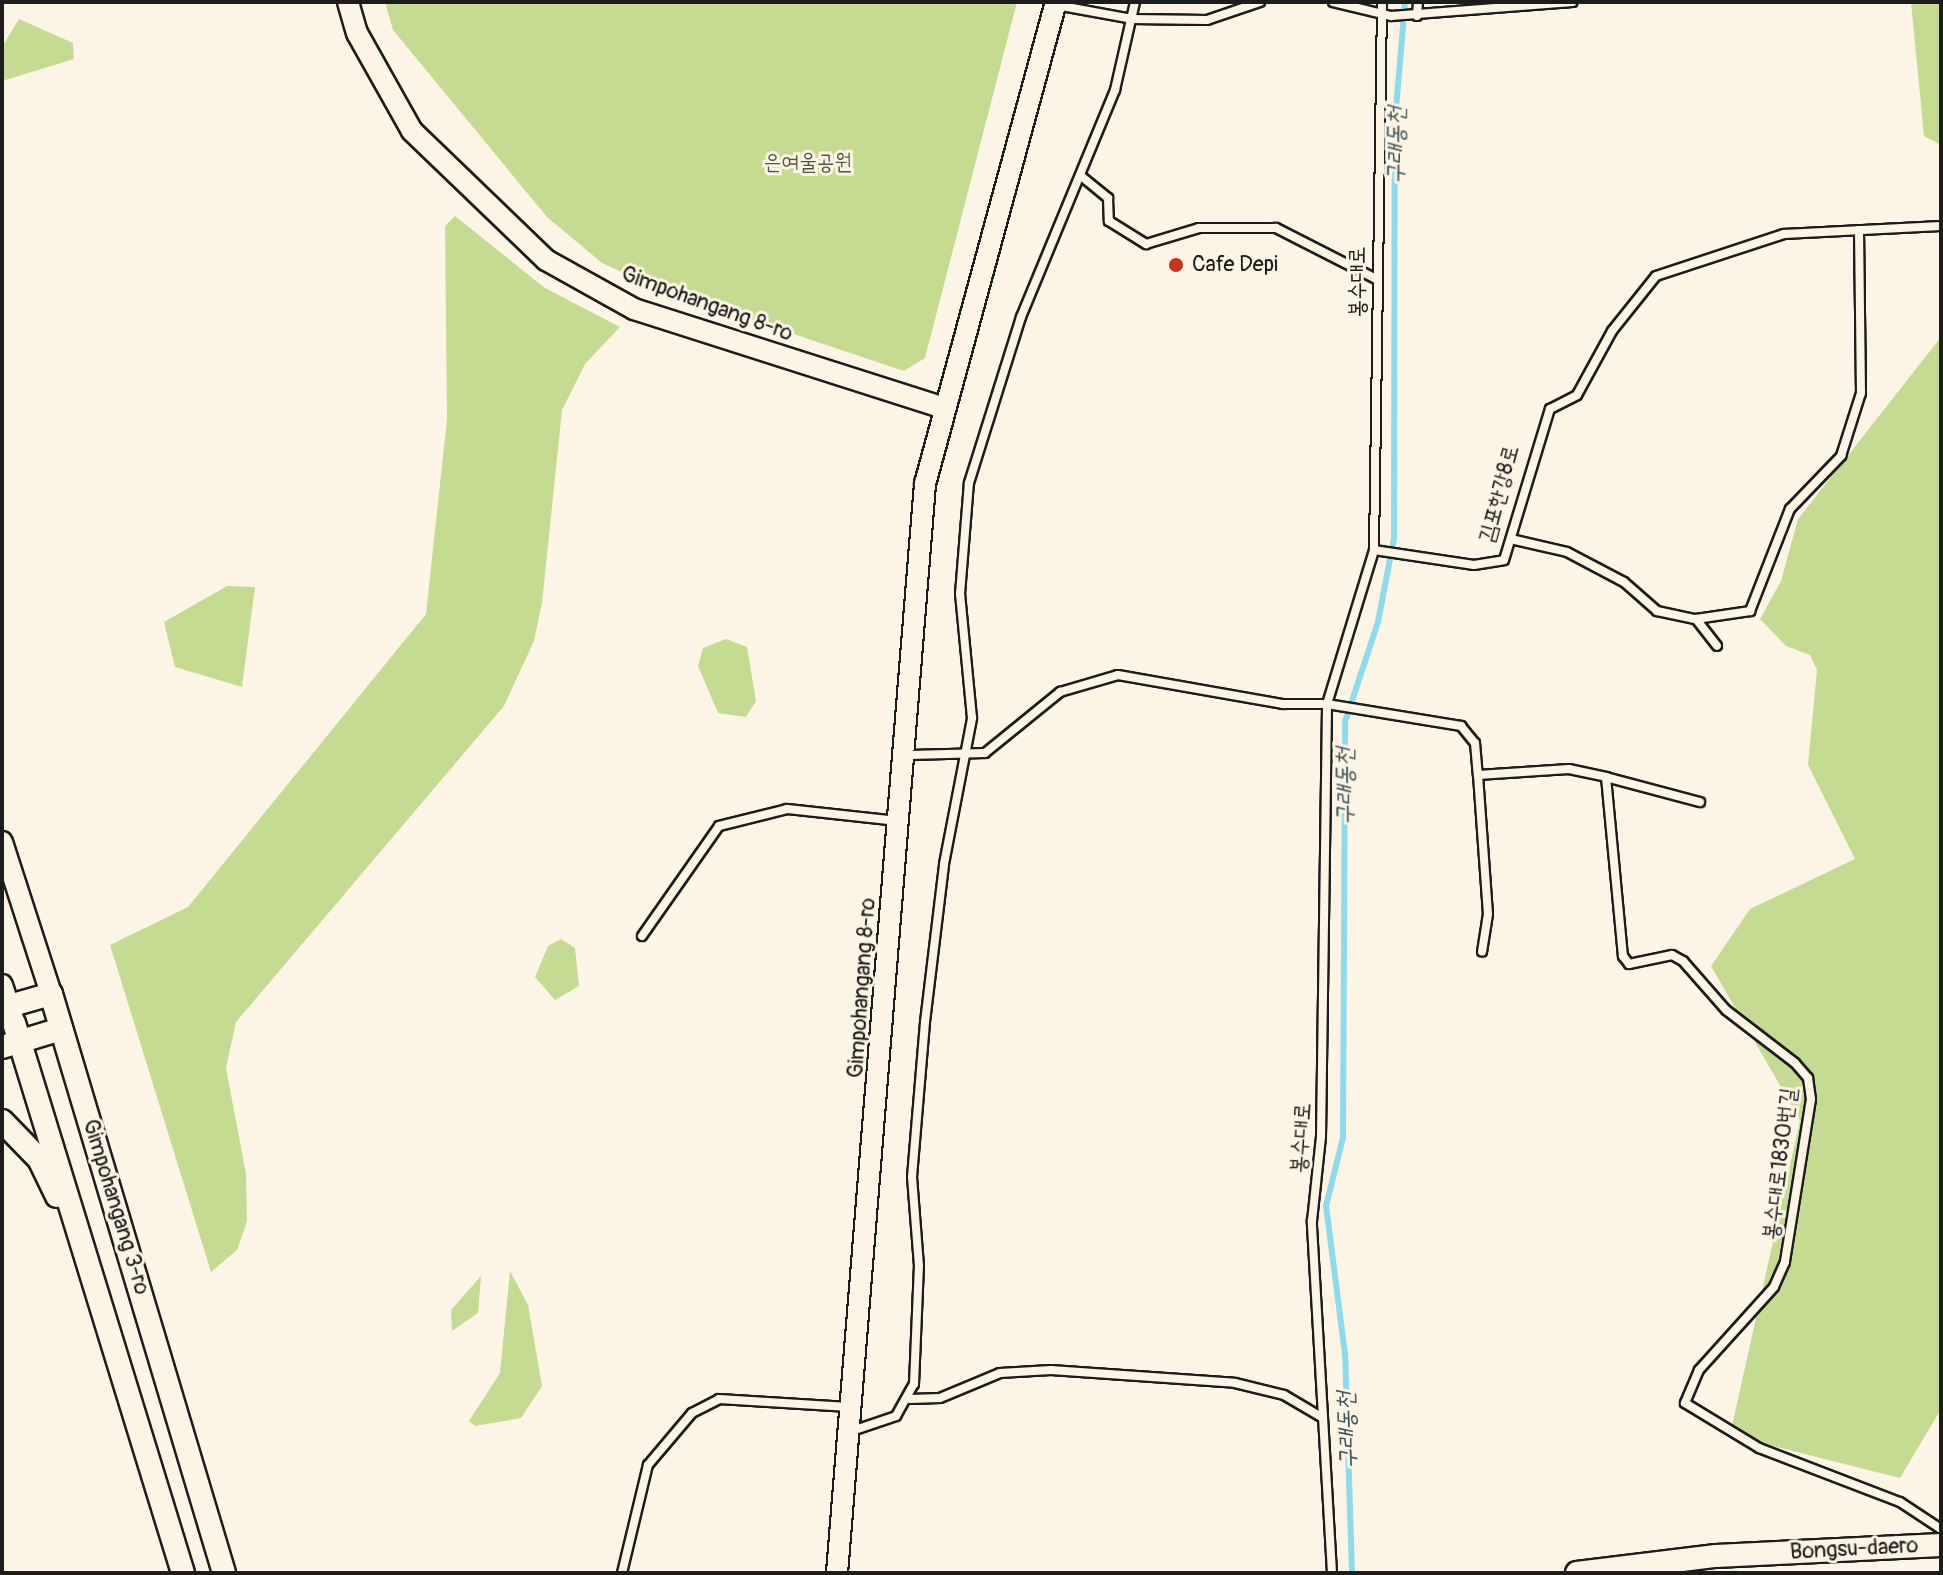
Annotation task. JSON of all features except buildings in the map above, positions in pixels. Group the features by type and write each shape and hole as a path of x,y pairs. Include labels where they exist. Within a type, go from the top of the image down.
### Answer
{"main road":[{"path":"8,1019 51,994"},
{"name":"Gimpohangang 3-ro","path":"51,994 224,1573"},
{"path":"8,1019 61,1029"},
{"name":"Gimpohangang 3-ro","path":"8,1019 91,1264 183,1573"},
{"path":"2,1121 39,1159 91,1264"},
{"name":"Bongsu-daero","path":"1577,1573 1716,1556 1941,1545"}],"street":[{"name":"Gimpohangang 8-ro","path":"348,2 363,45 412,131 546,260 634,309 944,408"},
{"name":"Gimpohangang 8-ro","path":"837,1573 854,1407 925,484 1056,4"},
{"path":"899,821 910,755 944,408"},
{"name":"Gimpohangang 3-ro","path":"2,842 51,994"}],"lane":[{"path":"852,1431 896,1416 910,1399 919,1266 912,1177 925,1022 973,696 960,566 969,483 1021,317 1115,90 1135,2"},
{"path":"1056,4 1132,19 1227,18 1260,2"},
{"path":"1333,2 1391,16 1572,2"},
{"name":"봉수대로","path":"1379,550 1376,279 1382,2"},
{"path":"1417,16 1418,2"},
{"path":"1081,176 1108,198 1109,221 1146,244 1199,228 1276,228 1376,279"},
{"name":"김포한강8로","path":"1379,550 1493,565 1515,540 1516,503 1550,409 1577,395 1612,331 1656,276 1784,234 1941,226"},
{"path":"1515,540 1567,552 1624,582 1657,611 1696,619 1750,611 1790,509 1841,456 1861,393 1859,230"},
{"path":"1327,704 1379,550"},
{"path":"1696,619 1717,646"},
{"path":"910,755 965,757 985,753 1060,692 1118,675 1283,704 1327,704 1364,709 1471,731 1478,775 1488,914 1482,952"},
{"name":"봉수대로","path":"1327,704 1321,1137 1312,1221 1332,1573"},
{"path":"1478,775 1569,769 1700,802"},
{"name":"봉수대로1830번길","path":"1606,777 1623,956 1629,964 1672,955 1683,961 1726,1010 1808,1078 1785,1262 1774,1287 1699,1370 1685,1403 1759,1448 1900,1502 1941,1529"},
{"path":"642,936 719,826 787,809 899,821"},
{"path":"910,1399 948,1395 1000,1373 1051,1370 1235,1383 1284,1395 1323,1418"},
{"path":"622,1573 648,1465 692,1413 719,1399 854,1407"}],"green space":[{"name":"은여울공원","path":"385,2 1017,2 925,358 904,371 659,289 602,263 547,217 393,30"},
{"path":"1911,2 1941,2 1941,145 1924,136"},
{"path":"19,19 73,43 74,59 2,81 2,47"},
{"path":"455,216 545,288 620,327 585,364 562,410 542,603 534,641 504,706 236,1022 226,1068 246,1174 247,1221 237,1250 211,1272 110,945 188,907 426,614 447,419 445,226"},
{"path":"1941,337 1941,1409 1900,1478 1730,1435 1800,1120 1711,966 1750,909 1855,859 1808,765 1817,670 1810,655 1786,646 1760,619 1781,581 1798,519"},
{"path":"227,586 255,587 242,687 175,667 164,622"},
{"path":"726,639 747,647 756,701 746,717 718,713 698,666 703,648"},
{"path":"561,939 575,948 579,986 555,1000 535,977 548,946"},
{"path":"510,1271 528,1305 542,1386 521,1418 475,1426 469,1421 500,1373"},
{"path":"481,1276 478,1313 452,1331 451,1310"}],"waterway":[{"name":"구래동천","path":"1352,1573 1345,1354 1326,1206 1343,1138 1345,722 1378,622 1394,538 1395,121 1405,2"}],"place":[{"name":"Cafe Depi","path":"1176,265"}]}
